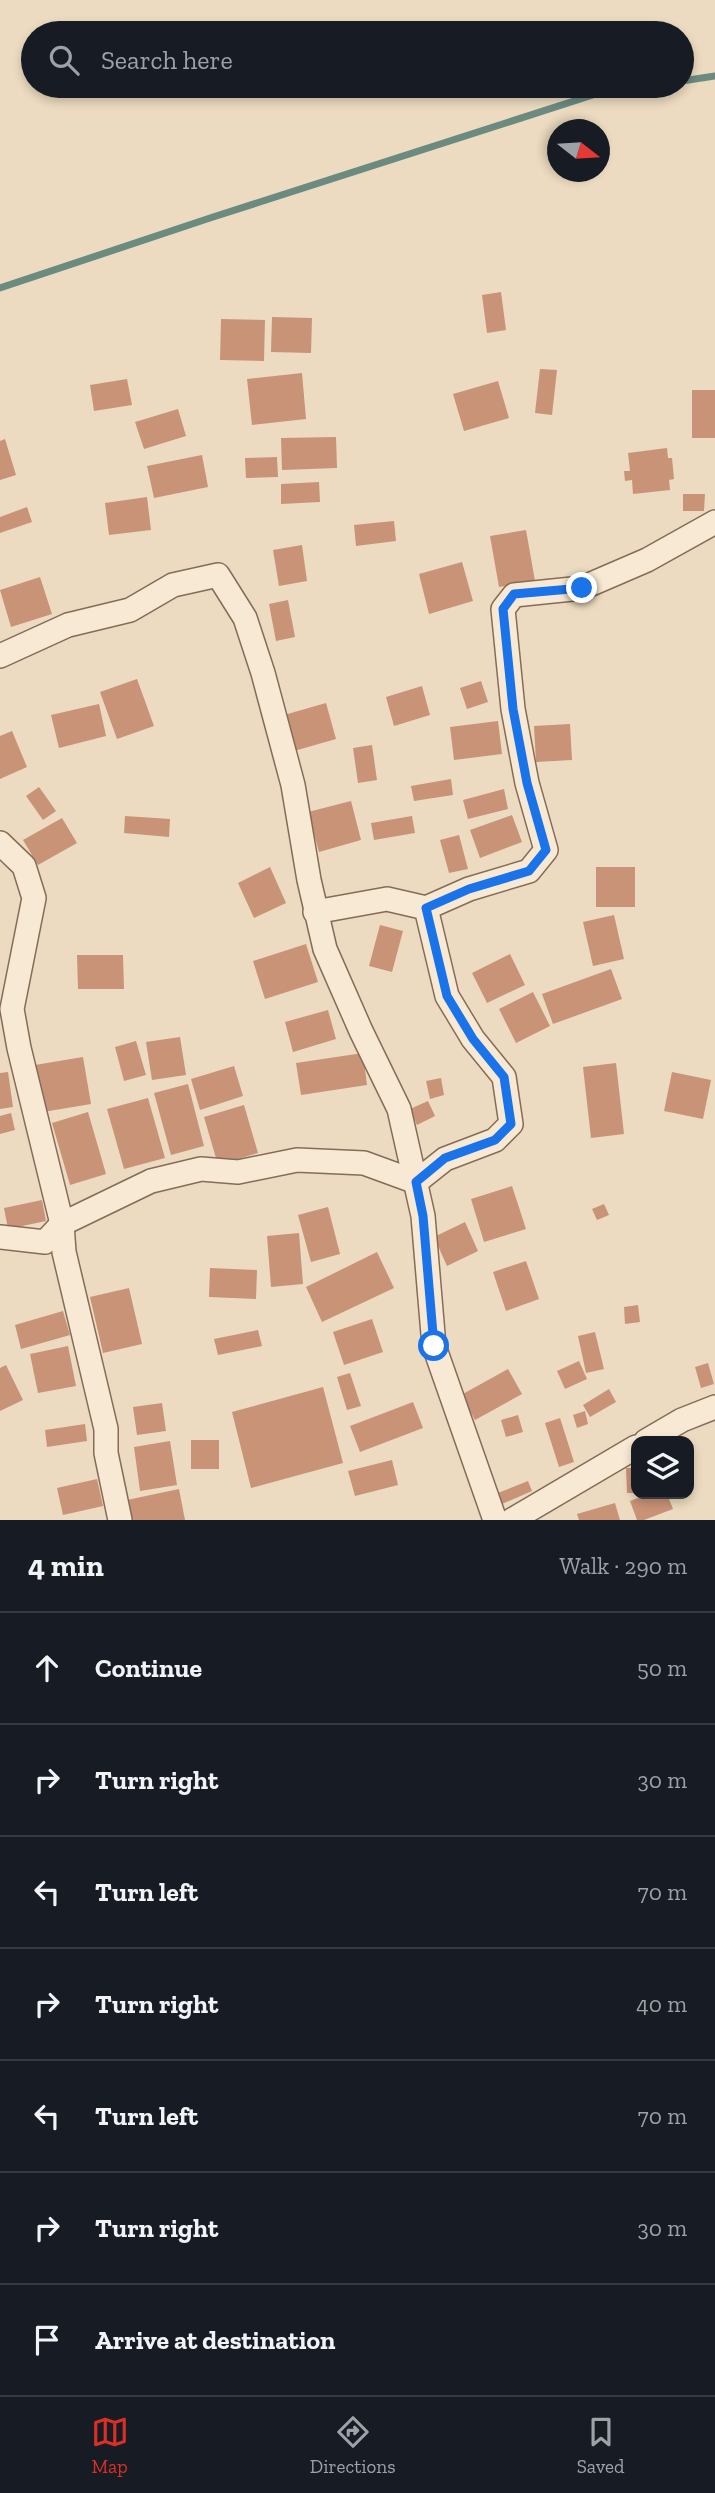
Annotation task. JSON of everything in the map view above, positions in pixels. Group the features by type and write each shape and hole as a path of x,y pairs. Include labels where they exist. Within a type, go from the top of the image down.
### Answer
{"street":[{"path":"315,912 387,899 426,908 469,889 529,871 546,850 527,783 513,709 503,609 514,594 582,588 647,560 715,522"},
{"path":"0,656 68,625 130,610 173,585 218,575 245,618 263,673 293,785 315,912 330,961 399,1109 423,1216 434,1346 495,1520"},
{"path":"0,843 24,866 34,898 12,1009 62,1224 64,1252 106,1429 106,1453 120,1520"},
{"path":"416,1182 445,1158 495,1140 511,1124 504,1077 473,1039 447,996 426,908"},
{"path":"0,1237 45,1242 62,1224 151,1181 201,1169 238,1172 297,1160 364,1163 416,1182"},
{"path":"655,1436 682,1420 715,1407"},
{"path":"512,1520 631,1450"}],"building":[{"path":"501,292 506,330 487,333 482,295"},
{"path":"272,317 312,318 311,353 271,352"},
{"path":"221,319 265,320 264,361 220,360"},
{"path":"540,369 557,370 552,415 535,413"},
{"path":"302,373 306,419 252,425 247,379"},
{"path":"127,379 132,405 94,411 90,385"},
{"path":"498,381 509,418 464,431 453,394"},
{"path":"692,390 715,390 715,438 692,438"},
{"path":"178,409 186,436 144,449 135,422"},
{"path":"336,437 337,468 282,470 281,438"},
{"path":"5,439 16,475 0,480 0,441"},
{"path":"667,448 668,458 672,458 674,479 669,480 670,490 633,494 632,480 625,481 624,471 630,471 628,453"},
{"path":"202,455 208,487 154,498 147,466"},
{"path":"277,457 278,477 246,478 245,458"},
{"path":"319,482 320,502 281,504 281,484"},
{"path":"683,494 705,494 704,511 683,511"},
{"path":"147,497 151,530 109,535 105,503"},
{"path":"27,507 32,522 0,533 0,517"},
{"path":"394,521 396,541 356,546 354,525"},
{"path":"526,530 535,581 499,587 490,536"},
{"path":"302,545 307,581 279,586 273,550"},
{"path":"462,562 473,601 429,614 419,574"},
{"path":"40,577 52,614 11,627 0,590"},
{"path":"288,600 295,637 276,641 269,604"},
{"path":"137,679 154,726 117,739 100,692"},
{"path":"481,681 488,702 467,709 460,688"},
{"path":"422,686 430,715 394,726 386,697"},
{"path":"326,703 336,739 294,751 284,715"},
{"path":"99,704 106,736 59,748 51,715"},
{"path":"498,721 502,754 454,760 450,727"},
{"path":"570,724 572,760 536,762 534,726"},
{"path":"12,731 27,767 0,779 0,736"},
{"path":"372,745 377,780 358,783 353,748"},
{"path":"451,779 453,795 414,801 411,786"},
{"path":"39,787 56,811 43,820 26,796"},
{"path":"504,789 508,809 468,819 463,800"},
{"path":"351,801 361,840 319,852 308,812"},
{"path":"512,815 522,842 480,858 470,830"},
{"path":"125,816 170,819 169,837 124,833"},
{"path":"412,816 415,833 374,840 371,823"},
{"path":"62,818 77,843 38,865 23,840"},
{"path":"459,835 468,869 449,873 440,840"},
{"path":"270,867 286,903 254,918 238,883"},
{"path":"596,867 635,867 635,907 596,907"},
{"path":"614,915 624,959 593,966 583,922"},
{"path":"380,925 403,931 392,972 369,966"},
{"path":"306,944 318,982 265,999 253,961"},
{"path":"510,954 525,985 487,1003 472,973"},
{"path":"77,955 123,955 124,989 78,989"},
{"path":"611,969 622,999 553,1024 542,994"},
{"path":"533,992 550,1026 516,1043 499,1009"},
{"path":"328,1010 336,1039 293,1052 285,1022"},
{"path":"180,1037 186,1075 152,1080 146,1042"},
{"path":"136,1041 146,1075 124,1081 115,1047"},
{"path":"363,1053 367,1085 301,1095 296,1063"},
{"path":"83,1057 91,1104 43,1112 35,1065"},
{"path":"616,1063 624,1134 591,1138 583,1067"},
{"path":"234,1066 243,1096 200,1110 191,1079"},
{"path":"8,1072 13,1107 0,1109 0,1073"},
{"path":"672,1072 711,1080 703,1119 664,1111"},
{"path":"441,1078 444,1095 430,1099 426,1081"},
{"path":"188,1084 204,1146 171,1155 154,1093"},
{"path":"148,1098 165,1158 124,1169 107,1109"},
{"path":"428,1101 435,1116 417,1125 410,1109"},
{"path":"244,1105 258,1153 218,1165 204,1117"},
{"path":"88,1112 106,1174 70,1185 52,1123"},
{"path":"11,1113 15,1130 0,1134 0,1116"},
{"path":"512,1186 526,1229 484,1242 471,1199"},
{"path":"42,1200 46,1221 8,1229 4,1208"},
{"path":"604,1204 609,1215 597,1220 592,1209"},
{"path":"328,1207 340,1254 311,1262 298,1215"},
{"path":"465,1222 478,1251 447,1266 434,1237"},
{"path":"299,1233 303,1284 271,1287 267,1236"},
{"path":"377,1252 394,1288 322,1322 306,1287"},
{"path":"526,1261 539,1299 506,1311 493,1272"},
{"path":"210,1268 257,1270 256,1299 209,1297"},
{"path":"129,1288 142,1344 103,1353 90,1297"},
{"path":"638,1305 640,1322 625,1324 624,1307"},
{"path":"63,1311 70,1335 21,1349 15,1325"},
{"path":"372,1319 383,1352 344,1365 333,1332"},
{"path":"258,1330 262,1346 218,1355 214,1339"},
{"path":"595,1332 604,1369 586,1373 578,1336"},
{"path":"68,1346 76,1386 38,1393 30,1354"},
{"path":"579,1361 587,1379 565,1389 557,1371"},
{"path":"708,1363 714,1384 701,1388 695,1367"},
{"path":"6,1365 23,1400 0,1411 0,1368"},
{"path":"508,1369 522,1394 475,1420 461,1395"},
{"path":"350,1373 361,1406 347,1410 337,1377"},
{"path":"323,1387 343,1463 251,1488 232,1412"},
{"path":"609,1389 616,1402 590,1417 583,1405"},
{"path":"413,1402 423,1428 360,1452 350,1426"},
{"path":"162,1403 166,1431 137,1435 133,1407"},
{"path":"585,1411 588,1424 577,1428 573,1415"},
{"path":"518,1415 523,1432 506,1437 501,1420"},
{"path":"560,1418 574,1462 559,1467 545,1423"},
{"path":"85,1424 87,1441 47,1447 45,1430"},
{"path":"191,1440 219,1440 219,1469 191,1469"},
{"path":"170,1441 177,1485 140,1491 134,1447"},
{"path":"392,1460 398,1485 355,1496 348,1471"},
{"path":"626,1468 631,1468 631,1493 627,1493"},
{"path":"97,1479 103,1506 63,1515 57,1488"},
{"path":"528,1481 532,1491 502,1504 498,1493"},
{"path":"179,1489 185,1520 131,1520 127,1500"},
{"path":"669,1499 673,1509 637,1520 630,1501"},
{"path":"615,1503 620,1520 579,1520 577,1514"}],"waterway":[{"path":"694,79 715,76"},
{"path":"0,288 583,98"}],"route":[{"path":"434,1346 423,1216 416,1182 445,1158 495,1140 511,1124 504,1077 473,1039 447,996 426,908 469,889 529,871 546,850 527,783 513,709 503,609 514,594 582,588"}]}
